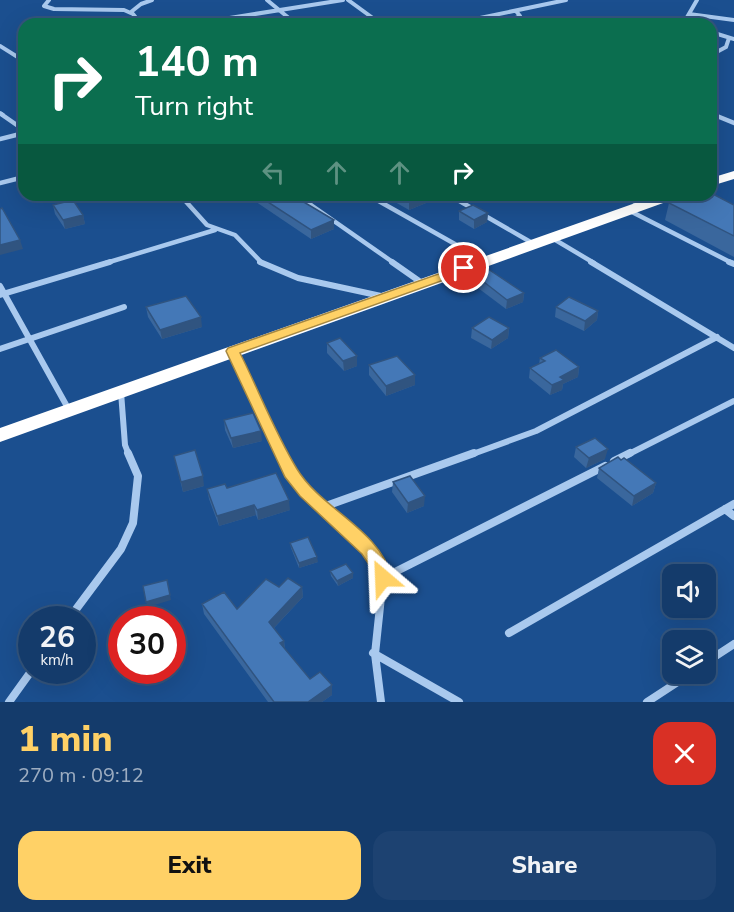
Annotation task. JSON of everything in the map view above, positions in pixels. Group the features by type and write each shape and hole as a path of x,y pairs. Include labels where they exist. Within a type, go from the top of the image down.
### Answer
{"highway":[{"path":"717,180 734,175"},
{"path":"0,435 534,244 631,204"}],"street":[{"path":"49,0 44,6 77,10 111,9 131,12 136,18"},
{"path":"131,12 141,4 152,0"},
{"path":"267,0 289,18"},
{"path":"229,18 343,0"},
{"path":"348,0 373,18"},
{"path":"481,18 567,0"},
{"path":"687,18 697,0"},
{"path":"515,18 521,15 516,11"},
{"path":"689,14 734,20"},
{"path":"717,52 726,47 731,38"},
{"path":"0,46 18,57"},
{"path":"0,113 18,126"},
{"path":"717,115 734,123"},
{"path":"0,140 18,133"},
{"path":"0,183 18,178"},
{"path":"185,201 207,225 215,230 235,235 261,262 274,269 298,278 383,297"},
{"path":"308,201 422,283"},
{"path":"379,201 486,261"},
{"path":"459,201 534,244"},
{"path":"631,204 734,264"},
{"path":"2,294 215,230"},
{"path":"551,237 734,348"},
{"path":"0,286 2,294 69,410"},
{"path":"0,349 124,307"},
{"path":"323,507 536,431 717,337"},
{"path":"232,351 291,473 368,549 381,568 383,578 373,653 375,678 381,702"},
{"path":"78,606 121,549 133,523 138,476 125,445 121,391"},
{"path":"383,578 734,401"},
{"path":"509,633 734,504"},
{"path":"725,509 734,516"},
{"path":"716,656 734,644"},
{"path":"373,653 459,702"},
{"path":"9,702 22,684"},
{"path":"647,702 675,684"}],"building":[{"path":"717,196 734,205 734,236 669,203 673,201 717,201"},
{"path":"74,201 83,215 63,220 53,205"},
{"path":"266,201 302,201 334,220 311,230"},
{"path":"473,205 488,213 474,220 459,211"},
{"path":"2,208 20,240 0,245 0,209"},
{"path":"488,269 524,293 507,300 475,275"},
{"path":"186,296 201,317 160,330 146,307"},
{"path":"569,297 598,311 585,321 556,307"},
{"path":"489,317 509,328 492,340 472,328"},
{"path":"340,338 357,356 343,361 327,343"},
{"path":"556,350 579,367 560,377 564,380 552,385 530,368 545,361 540,358"},
{"path":"397,356 415,375 386,386 369,365"},
{"path":"253,413 261,431 231,438 224,420"},
{"path":"595,438 608,449 589,458 576,447"},
{"path":"195,450 203,476 181,482 174,456"},
{"path":"618,457 621,460 624,458 656,483 634,496 599,468"},
{"path":"276,473 289,500 257,510 254,505 217,516 207,489 225,484 227,488"},
{"path":"410,476 425,496 408,503 393,482"},
{"path":"308,537 317,557 299,563 290,543"},
{"path":"346,564 353,573 337,581 330,571"},
{"path":"288,578 302,587 269,622 284,641 280,643 310,679 320,672 332,685 308,702 274,702 202,604 224,592 237,609 266,579 279,587"},
{"path":"167,580 170,595 146,602 143,586"}],"route":[{"path":"383,578 381,568 368,549 306,492 291,473 232,351 464,268"}]}
